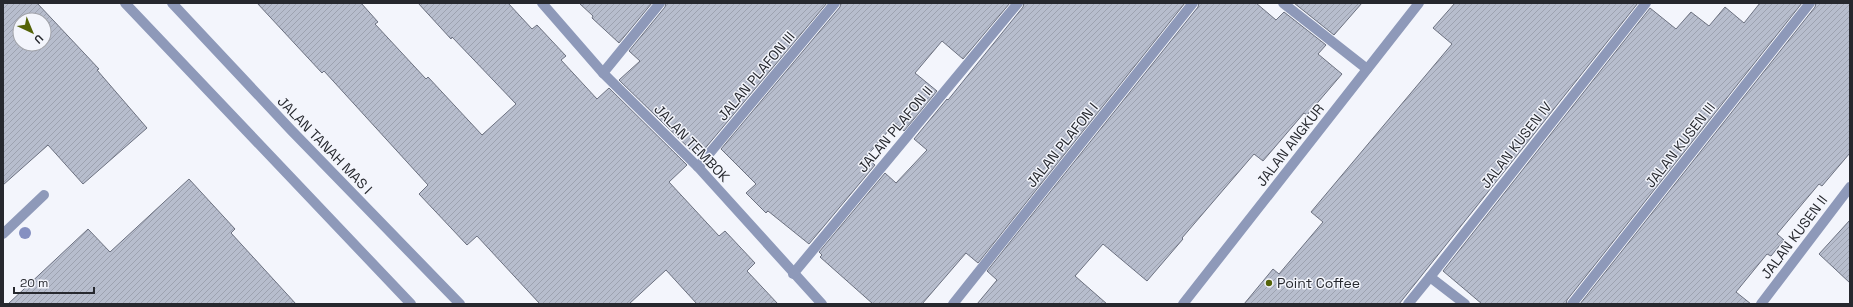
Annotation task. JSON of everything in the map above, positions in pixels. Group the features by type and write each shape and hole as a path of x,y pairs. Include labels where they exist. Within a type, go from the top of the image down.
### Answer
{"street":[{"path":"125,3 411,304"},
{"name":"JALAN TANAH MAS I","path":"172,3 290,130 460,304"},
{"name":"JALAN TEMBOK","path":"542,3 603,73 698,167 793,274 822,304"},
{"path":"603,73 660,3"},
{"name":"JALAN PLAFON III","path":"698,167 835,3"},
{"name":"JALAN PLAFON II","path":"793,274 1018,3"},
{"name":"JALAN PLAFON I","path":"954,304 1193,3"},
{"path":"1283,3 1367,69"},
{"name":"JALAN ANGKUR","path":"1183,304 1419,3"},
{"name":"JALAN KUSEN IV","path":"1408,304 1646,3"},
{"name":"JALAN KUSEN III","path":"1572,304 1810,3"},
{"name":"JALAN KUSEN II","path":"1761,304 1850,187"},
{"path":"3,234 44,195"},
{"path":"1430,278 1465,304"}],"building":[{"path":"3,3 37,3 45,12 12,12 12,52 52,52 52,19 99,69 97,70 147,128 83,184 48,145 3,185"},
{"path":"257,3 361,3 378,22 375,24 426,79 428,77 482,135 516,104 452,37 451,39 418,3 508,3 532,29 537,25 566,56 561,60 597,99 609,88 687,165 669,182 719,236 725,231 755,263 747,271 778,304 697,304 666,270 629,304 540,304 477,236 467,245 419,194 428,185 324,71 322,73"},
{"path":"579,3 652,3 619,43 592,18 593,16"},
{"path":"666,3 827,3 702,152 697,156 619,80 640,61 629,51 665,7"},
{"path":"841,3 1010,3 963,59 942,41 915,73 937,91 904,131 895,123 866,157 875,165 809,244 768,211 766,213 746,193 756,184 721,149 840,7"},
{"path":"1024,3 1185,3 978,263 966,253 922,304 873,304 820,257 822,255 819,252 885,173 896,183 927,150 914,139 947,99 948,100 1023,7"},
{"path":"1199,3 1256,3 1276,20 1284,12 1326,45 1318,54 1342,74 1307,115 1304,113 1263,161 1254,154 1147,281 1103,244 1075,276 1107,304 977,304 997,280 987,271 1198,7"},
{"path":"1294,3 1362,3 1334,35"},
{"path":"1455,3 1638,3 1399,304 1244,304 1273,269 1279,274 1323,222 1311,212 1452,44 1433,28"},
{"path":"1760,3 1802,3 1567,300 1566,304 1482,304 1443,271 1650,8 1676,29 1691,12 1709,26 1725,7 1744,23"},
{"path":"1816,3 1850,3 1850,153 1822,186 1819,184 1777,234 1784,240 1771,256 1767,254 1736,292 1751,304 1580,304 1815,7"},
{"path":"189,179 235,229 231,233 296,304 8,304 88,229 110,252"},
{"path":"1850,220 1850,283 1819,254"}],"place":[{"name":"Point Coffee","path":"1269,283"}]}
